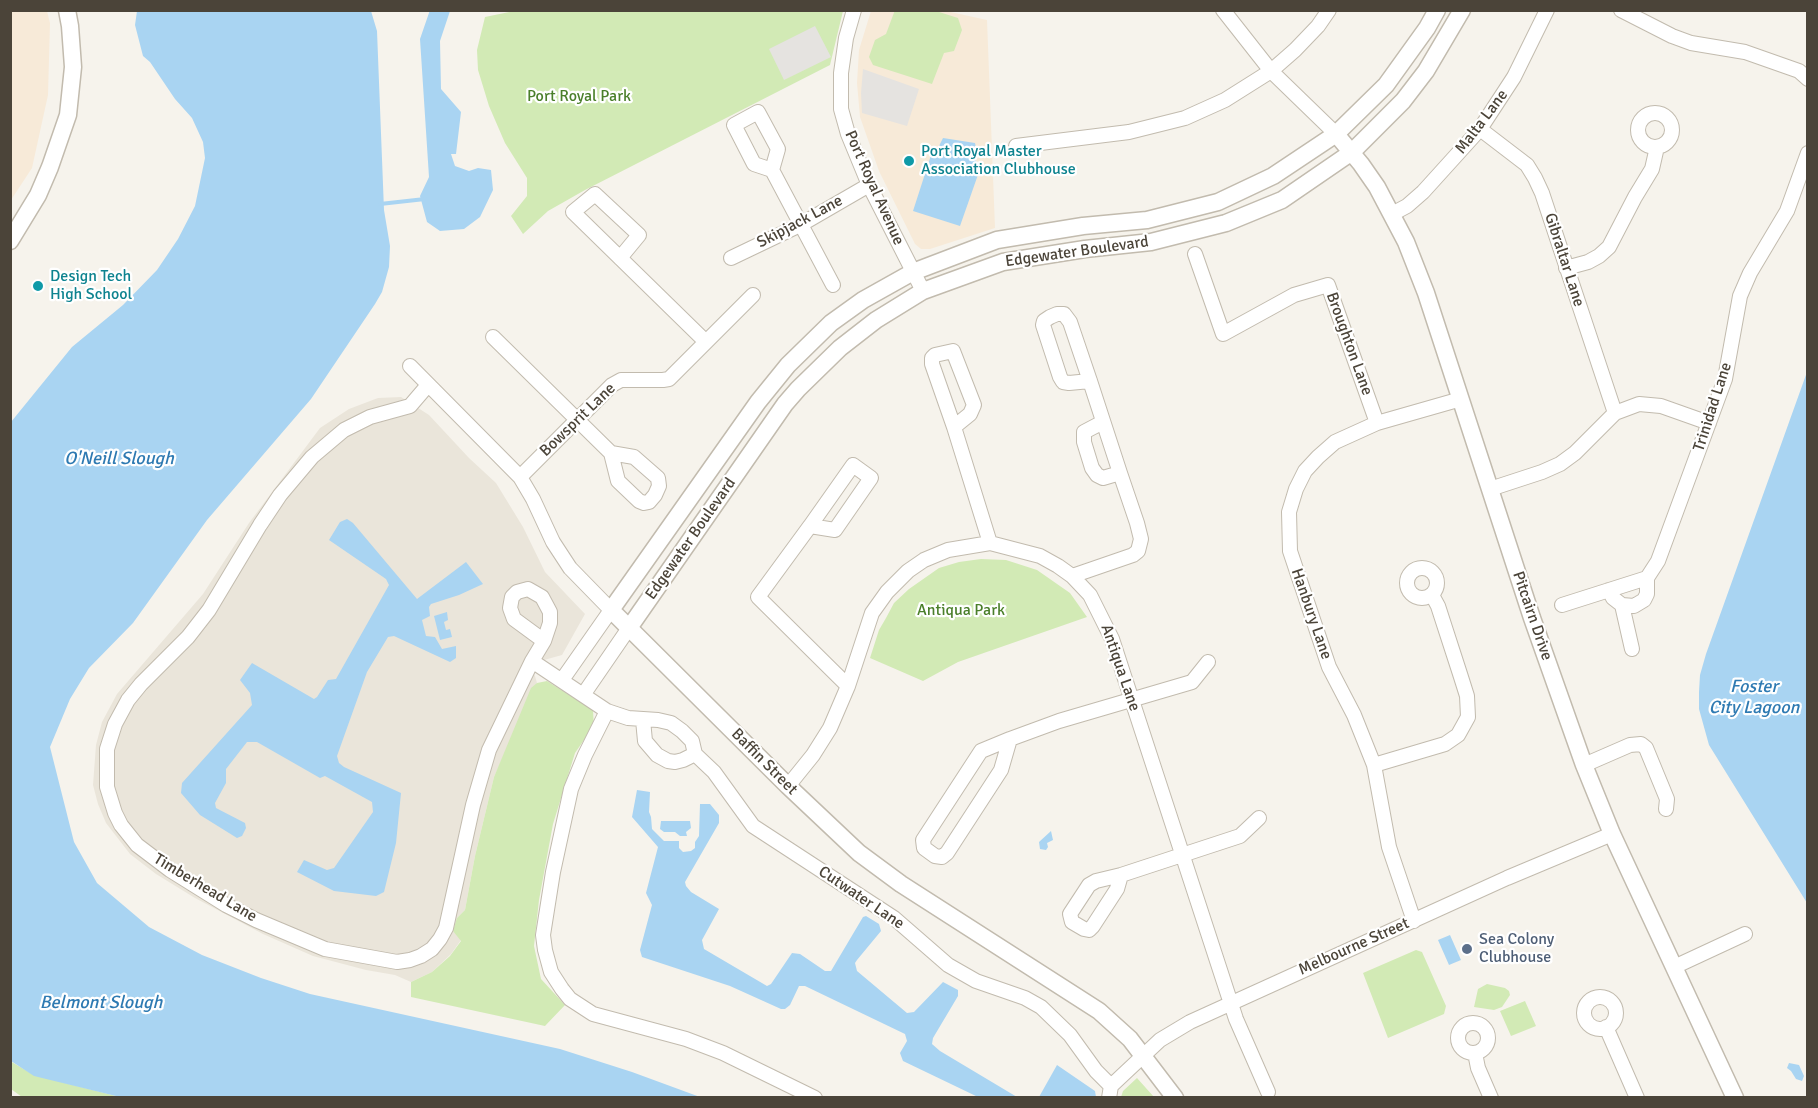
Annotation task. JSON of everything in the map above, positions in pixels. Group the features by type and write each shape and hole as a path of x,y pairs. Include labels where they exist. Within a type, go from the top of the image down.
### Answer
{"street":[{"path":"10,242 38,195 68,115 73,67 67,10"},
{"name":"Port Royal Avenue","path":"854,10 846,38 841,73 841,110 848,134 869,185 923,291"},
{"path":"1222,10 1271,71 1336,134"},
{"path":"1016,146 1130,132 1185,118 1225,100 1271,71 1318,26 1329,10"},
{"name":"Edgewater Boulevard","path":"562,680 741,425 777,378 831,323 863,300 913,272 997,240 1083,226 1147,220 1218,202 1273,176 1336,134 1386,85 1427,28 1437,10"},
{"name":"Edgewater Boulevard","path":"583,695 767,429 798,389 840,348 876,320 923,291 1003,262 1085,249 1151,243 1226,223 1282,200 1352,153 1403,101 1431,63 1462,10"},
{"name":"Malta Lane","path":"1392,214 1407,206 1423,192 1480,129 1514,77 1547,10"},
{"path":"1621,10 1681,40 1745,52 1798,71 1808,79"},
{"name":"Gibraltar Lane","path":"1480,129 1527,165 1535,178 1615,413"},
{"name":"Pitcairn Drive","path":"1336,134 1377,188 1406,242 1426,293 1532,618 1584,765 1612,834 1735,1098"},
{"path":"1566,268 1588,262 1609,247 1635,197 1653,169 1657,147"},
{"name":"Trinidad Lane","path":"1622,605 1634,606 1644,600 1649,588 1647,578 1665,544 1725,379 1740,296 1750,273 1787,210 1808,153"},
{"path":"772,170 833,285"},
{"name":"Skipjack Lane","path":"731,258 800,225 869,185"},
{"path":"620,258 639,235 596,195 573,212 620,258 705,341"},
{"name":"Broughton Lane","path":"1195,254 1223,334 1294,295 1328,285 1377,423"},
{"name":"Bowsprit Lane","path":"520,477 612,385 621,380 669,379 753,295"},
{"path":"1072,576 1122,561 1138,551 1141,539 1139,529 1090,381 1068,317 1064,314 1057,314 1044,321 1044,331 1060,377 1064,382 1090,381"},
{"path":"493,337 611,453"},
{"path":"954,427 970,414 974,405 953,351 935,355 932,358 932,364 990,543"},
{"name":"Baffin Street","path":"410,366 520,477 553,542 570,568 788,786 859,853 901,884 1099,1011 1130,1039 1175,1098"},
{"name":"Timberhead Lane","path":"428,385 410,406 370,417 353,425 312,457 280,495 209,610 188,637 128,700 115,724 107,749 107,787 115,813 121,825 137,845 170,870 246,915 325,949 385,960 410,960 432,949 446,928 473,805 489,750 544,641"},
{"name":"Hanbury Lane","path":"1414,921 1389,847 1374,765 1354,715 1326,658 1290,551 1289,512 1296,489 1305,471 1335,442 1377,423 1461,399"},
{"path":"1490,489 1560,464 1575,453 1615,413 1639,404 1648,403 1709,423"},
{"path":"1103,422 1084,432 1084,442 1092,468 1097,475 1103,478 1120,473"},
{"path":"810,526 835,530 871,478 853,465 758,597 848,686"},
{"name":"Antiqua Lane","path":"788,786 830,728 848,686 868,621 879,602 897,580 924,560 948,550 990,543 1040,556 1072,576 1090,595 1099,609 1112,639 1231,1002 1268,1092"},
{"path":"1562,605 1647,578"},
{"path":"1609,590 1613,598 1622,605 1632,649"},
{"path":"1374,765 1445,744 1458,735 1467,717 1467,696 1438,606 1432,595"},
{"name":"Cutwater Lane","path":"532,661 607,711 628,718 671,723 692,741 695,754 714,772 753,826 894,918 948,965 976,981 1026,998 1041,1007 1070,1035 1110,1092"},
{"path":"1010,739 1001,770 947,853 942,857 935,856 924,848 923,840 981,751 1010,739 1059,721 1192,682 1208,662"},
{"path":"607,711 571,789 553,872 543,935 551,972 570,999 593,1014 686,1039 723,1053 815,1098"},
{"path":"643,720 645,741 657,755 675,762 695,754"},
{"path":"1584,765 1630,746 1641,744 1646,748 1667,799 1666,809"},
{"path":"1121,875 1240,836 1258,818"},
{"name":"Melbourne Street","path":"1110,1092 1142,1056 1160,1041 1190,1022 1612,834"},
{"path":"1674,967 1745,934"},
{"path":"1606,1027 1637,1098"},
{"path":"1475,1053 1478,1068 1491,1098"}],"shaded area":[{"path":"11,10 47,11 50,23 48,95 32,168 11,200"},
{"path":"871,11 946,11 987,20 995,228 930,249 921,249 915,244 879,171 860,117 857,83 859,50"},
{"path":"815,26 831,57 784,80 769,49"},
{"path":"863,69 919,89 907,126 862,113"},
{"path":"401,397 429,415 496,483 523,527 545,572 585,614 562,655 544,660 529,655 537,683 494,777 465,910 457,918 461,940 451,954 432,972 411,982 395,975 313,956 263,934 195,898 156,874 130,854 106,823 93,785 96,745 102,722 117,694 203,594 249,523 320,428 349,409 378,398"}],"green space":[{"name":"Port Royal Park","path":"519,10 843,11 830,65 585,190 548,211 523,234 511,216 527,196 527,178 505,143 489,106 478,70 477,50 485,17"},
{"path":"895,10 936,11 958,18 962,30 954,51 944,53 932,84 873,65 869,57 875,40 886,34"},
{"name":"Antiqua Park","path":"981,559 1006,560 1037,570 1070,593 1087,617 958,662 923,681 870,658 879,630 894,603 909,589 939,568"},
{"path":"547,681 593,710 594,729 575,753 553,824 539,900 534,946 541,979 565,1005 545,1026 411,997 411,982 432,972 450,956 461,941 453,931 457,918 465,910 494,777 531,688 537,683"},
{"path":"1416,950 1422,952 1446,1006 1444,1014 1388,1038 1363,973"},
{"path":"1487,984 1509,991 1510,995 1502,1007 1494,1010 1474,1007 1478,989"},
{"path":"1525,1001 1536,1026 1511,1036 1500,1011"},
{"path":"10,1061 34,1075 120,1097 22,1097 11,1089"},
{"path":"1137,1078 1154,1097 1121,1097 1123,1091"}],"water":[{"path":"430,10 450,11 440,41 441,89 461,112 456,154 451,154 455,166 469,171 478,168 491,170 493,190 480,217 464,229 440,231 427,222 420,196 429,177 420,39"},
{"name":"O'Neill Slough","path":"137,11 371,11 377,31 384,210 390,246 389,267 382,292 375,304 311,399 207,520 133,623 89,668 70,699 50,747 74,842 97,883 149,927 202,955 310,994 560,1049 700,1097 120,1097 34,1076 11,1061 11,422 72,347 123,305 157,270 178,239 195,206 205,158 203,142 192,118 143,56 135,25"},
{"path":"943,138 975,143 976,148 973,158 980,169 960,226 913,211 933,149 938,148"},
{"name":"Foster City Lagoon","path":"1807,372 1807,903 1709,745 1699,709 1699,692 1700,675 1706,654"},
{"path":"347,519 353,523 417,599 466,562 483,584 431,604 430,616 422,620 426,636 435,637 442,649 456,646 456,658 450,662 394,636 388,637 367,672 337,756 339,763 344,767 401,793 396,843 384,892 376,896 334,891 297,872 304,860 327,870 334,868 373,812 372,802 325,776 320,778 257,742 247,742 226,769 226,783 215,803 216,808 245,823 246,828 242,836 237,838 200,815 181,793 182,783 252,705 250,693 240,680 252,663 314,699 328,680 336,679 389,585 386,579 329,540 340,522"},
{"path":"447,612 448,620 444,622 446,630 450,629 452,637 440,640 434,616"},
{"path":"637,790 650,792 649,812 652,829 664,841 679,841 679,848 683,852 695,848 695,842 699,836 700,804 710,804 719,815 719,823 685,882 691,892 719,909 702,940 704,949 767,986 771,984 792,953 800,954 825,971 831,971 863,917 866,916 879,924 881,931 855,963 857,971 907,1013 914,1012 943,982 958,990 958,996 933,1038 932,1044 1017,1097 978,1097 903,1061 900,1053 907,1041 905,1034 805,986 799,986 790,1005 781,1009 730,986 642,957 640,950 652,905 646,893 658,847 632,817"},
{"path":"661,821 690,821 691,828 686,832 687,836 680,836 675,832 664,832 660,829"},
{"path":"1051,831 1053,840 1047,843 1046,850 1040,849 1039,842"},
{"path":"1450,935 1461,960 1449,965 1438,940"},
{"path":"1789,1063 1799,1065 1804,1076 1802,1081 1796,1079 1787,1068"},
{"path":"1057,1065 1095,1091 1096,1097 1039,1097"}],"waterway":[{"path":"380,204 425,199"}],"place":[{"name":"Port Royal Master Association Clubhouse","path":"909,161"},
{"name":"Design Tech High School","path":"38,286"},
{"name":"Sea Colony Clubhouse","path":"1467,949"}],"water label":[{"name":"Belmont Slough","path":"101,1003"}]}
